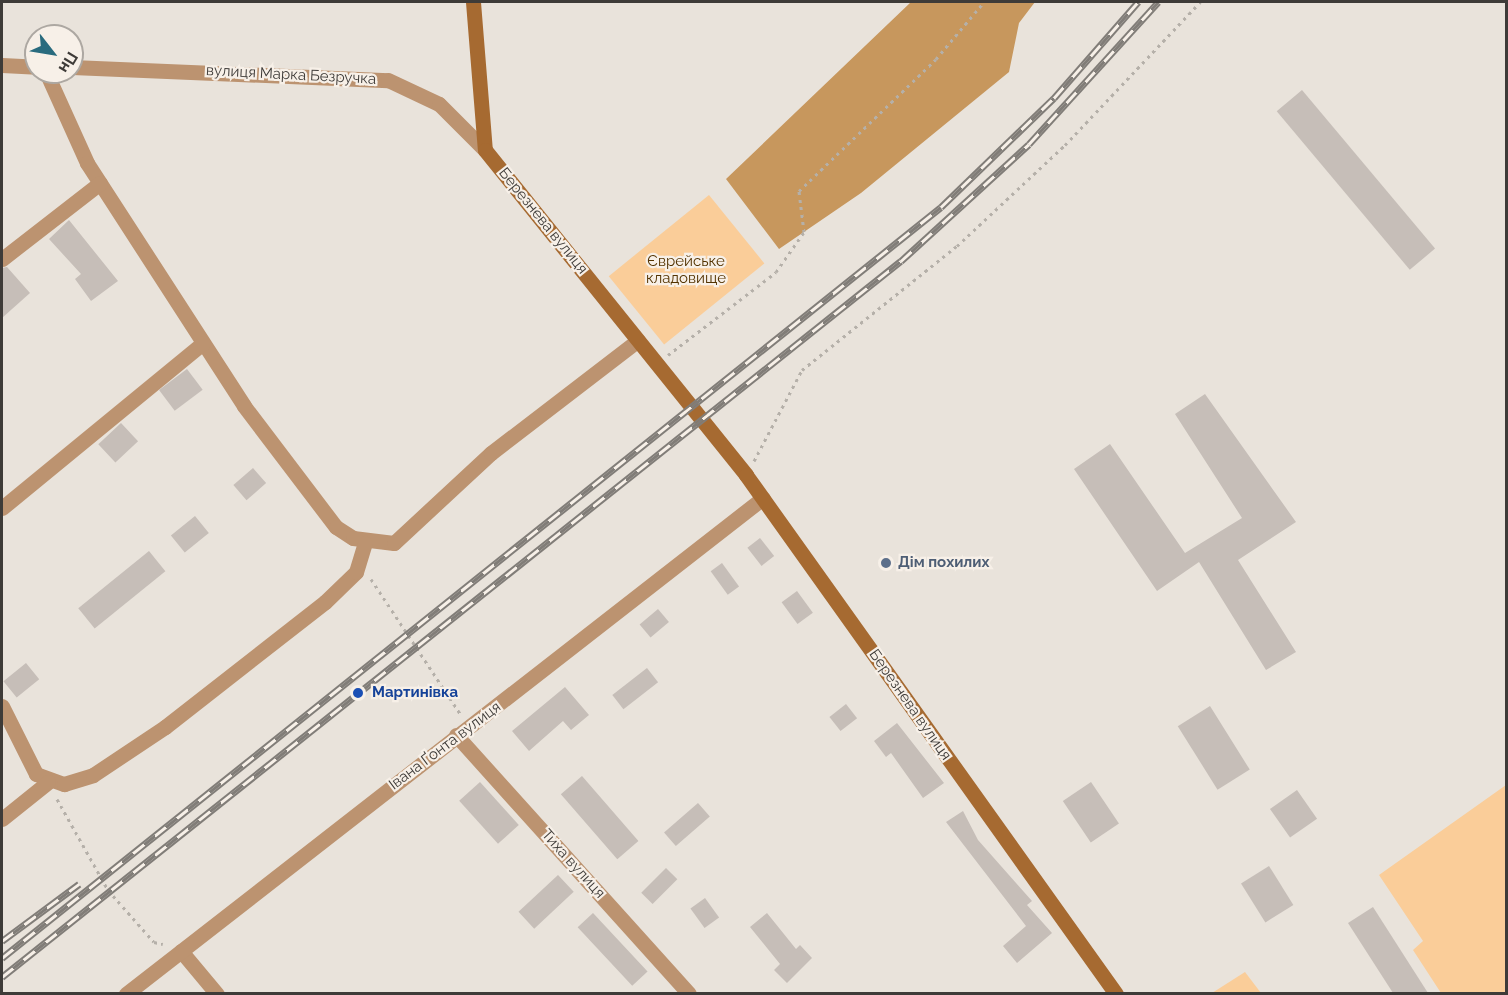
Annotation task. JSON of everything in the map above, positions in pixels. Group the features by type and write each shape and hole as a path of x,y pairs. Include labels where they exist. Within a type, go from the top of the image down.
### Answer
{"main road":[{"path":"473,2 485,150"},
{"name":"Березнева вулиця","path":"485,150 746,475 1116,993"}],"street":[{"path":"2,65 24,66"},
{"name":"вулиця Марка Безручка","path":"84,67 388,80 439,104 485,150"},
{"path":"52,84 100,183 203,343 336,527 364,550"},
{"path":"2,259 100,183"},
{"path":"364,550 394,543 491,453 638,340"},
{"path":"2,508 203,343"},
{"name":"Івана Ґонта вулиця","path":"126,993 763,498"},
{"path":"2,819 48,782 83,778 121,758 301,623 356,572 364,550"},
{"path":"2,706 28,762 48,782"},
{"name":"Тиха вулиця","path":"456,735 689,993"},
{"path":"181,951 217,993"}],"path":[{"path":"657,363 776,272 804,232 799,191 936,59 984,2"},
{"path":"746,475 802,370 957,246 1065,145 1200,2"},
{"path":"364,550 373,585 405,637 471,727"},
{"path":"48,782 108,890 154,942 181,951"}],"green space":[{"name":"Єврейське кладовище","path":"709,195 764,263 664,345 609,276"},
{"path":"1506,785 1506,993 1441,993 1413,950 1423,941 1379,875"},
{"path":"1245,972 1261,993 1212,993"}],"shaded area":[{"path":"911,2 1035,2 1019,23 1009,72 861,193 779,249 726,179"}],"building":[{"path":"1302,90 1435,249 1410,270 1277,111"},
{"path":"69,220 118,281 91,301 75,279 81,274 49,239"},
{"path":"7,267 30,293 2,318 2,268"},
{"path":"187,369 203,390 175,411 159,390"},
{"path":"1205,394 1296,522 1238,560 1296,652 1266,670 1199,562 1157,591 1074,469 1110,444 1185,553 1242,518 1175,414"},
{"path":"121,423 138,441 115,462 98,444"},
{"path":"253,468 266,483 246,500 233,485"},
{"path":"195,516 209,533 185,553 171,536"},
{"path":"760,538 774,556 762,566 747,548"},
{"path":"149,551 165,571 95,628 78,608"},
{"path":"722,563 739,586 728,595 711,571"},
{"path":"797,591 813,613 797,624 782,602"},
{"path":"658,609 669,622 651,637 640,624"},
{"path":"26,663 39,679 17,698 3,681"},
{"path":"647,668 658,682 623,709 612,695"},
{"path":"565,687 589,715 571,730 563,721 529,751 512,731"},
{"path":"846,704 857,718 841,731 829,717"},
{"path":"1210,706 1250,770 1218,790 1178,726"},
{"path":"897,723 944,783 923,798 891,753 886,757 874,741"},
{"path":"582,776 638,841 617,859 561,794"},
{"path":"480,782 519,825 498,844 459,801"},
{"path":"1091,782 1119,823 1091,842 1063,801"},
{"path":"1297,790 1317,819 1290,838 1270,809"},
{"path":"698,803 710,817 676,846 664,833"},
{"path":"963,811 978,840 1032,901 1027,905 1052,933 1017,963 1003,946 1026,926 946,822"},
{"path":"1269,866 1293,905 1265,922 1241,883"},
{"path":"666,868 677,879 653,904 641,893"},
{"path":"558,875 574,892 534,929 519,912"},
{"path":"705,898 719,917 705,928 690,909"},
{"path":"1373,907 1428,993 1393,993 1348,923"},
{"path":"593,913 648,972 632,986 578,927"},
{"path":"767,913 796,949 800,945 812,958 787,983 774,970 780,964 750,927"}],"railway":[{"path":"2,958 941,207 1054,98 1138,2"},
{"path":"2,977 901,261 1029,144 1158,2"},
{"path":"2,941 79,884"}],"place":[{"name":"Дiм похилих","path":"886,563"},
{"name":"Мартинівка","path":"358,693"}]}
